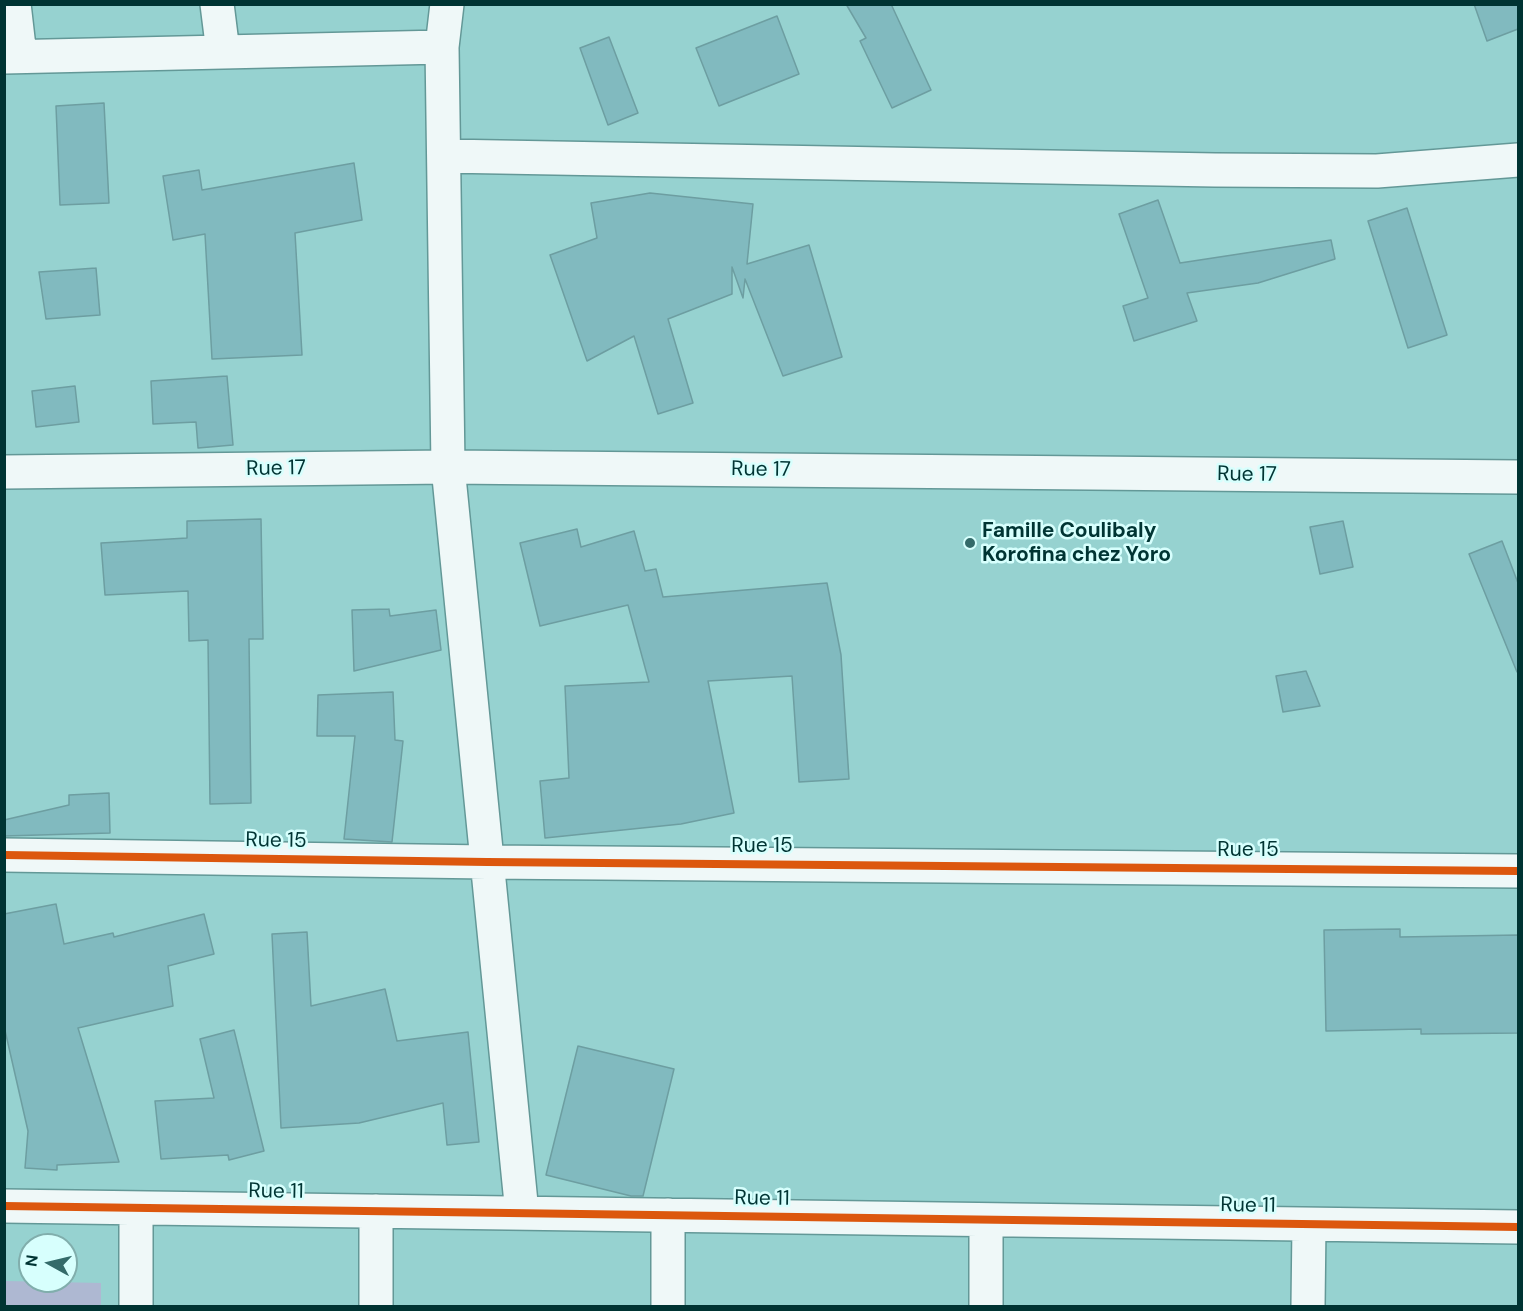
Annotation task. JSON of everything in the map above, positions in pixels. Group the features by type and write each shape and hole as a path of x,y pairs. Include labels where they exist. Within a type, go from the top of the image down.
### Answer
{"street":[{"path":"14,4 12,56 442,47"},
{"path":"217,4 223,52"},
{"path":"447,4 442,47 448,467 522,1213"},
{"path":"445,156 1354,171 1518,160"},
{"name":"Rue 17","path":"4,472 448,467 1518,477"},
{"name":"Rue 15","path":"4,855 487,862 1518,871"},
{"name":"Rue 11","path":"4,1206 1518,1227"},
{"path":"136,1208 136,1306"},
{"path":"376,1211 376,1306"},
{"path":"668,1215 668,1306"},
{"path":"986,1220 986,1306"},
{"path":"1308,1306 1309,1225"}],"shaded area":[{"path":"5,1281 18,1281 18,1293 78,1293 78,1283 101,1283 101,1306 5,1306"}],"building":[{"path":"846,4 891,4 931,90 892,108 860,41 866,38"},
{"path":"1474,4 1518,4 1518,29 1487,41"},
{"path":"777,16 799,74 719,106 696,48"},
{"path":"609,37 638,113 608,125 580,48"},
{"path":"104,103 109,203 60,205 56,106"},
{"path":"354,163 362,220 295,233 302,355 212,359 205,234 173,240 163,176 199,170 202,190"},
{"path":"650,193 753,204 747,264 809,245 842,357 783,376 745,279 743,298 732,267 732,294 668,319 693,403 658,414 634,336 587,361 550,255 597,238 591,203"},
{"path":"1158,200 1180,263 1331,240 1335,259 1258,283 1187,293 1197,321 1134,341 1123,306 1148,298 1119,214"},
{"path":"1407,208 1447,335 1408,348 1368,221"},
{"path":"96,268 100,315 46,319 39,272"},
{"path":"227,376 233,445 198,448 196,422 153,424 151,381"},
{"path":"75,386 79,422 36,427 32,391"},
{"path":"261,519 263,639 249,639 251,803 210,804 208,640 189,641 188,591 105,595 101,543 187,538 187,521"},
{"path":"1343,521 1353,567 1320,574 1310,527"},
{"path":"577,529 581,547 634,531 645,571 656,569 663,597 827,583 841,655 849,779 799,782 792,676 708,681 734,813 681,824 545,838 540,781 569,778 565,686 649,682 628,605 540,626 520,543"},
{"path":"1502,541 1518,583 1518,672 1469,554"},
{"path":"389,609 390,616 436,610 441,650 354,671 352,610"},
{"path":"1306,671 1320,706 1283,712 1276,676"},
{"path":"393,692 395,740 403,741 392,842 344,839 355,736 317,736 318,695"},
{"path":"109,793 110,833 4,836 4,820 69,805 69,795"},
{"path":"56,904 64,944 113,933 114,937 204,914 214,954 168,966 173,1006 78,1028 119,1162 57,1165 57,1170 25,1168 28,1131 4,1026 4,914"},
{"path":"1400,929 1400,937 1518,935 1518,1033 1421,1034 1421,1029 1326,1031 1324,930"},
{"path":"307,932 311,1006 385,989 397,1041 468,1032 479,1142 447,1145 443,1103 359,1123 281,1128 272,934"},
{"path":"234,1030 264,1151 229,1160 228,1155 161,1159 155,1101 214,1098 200,1039"},
{"path":"578,1046 674,1069 643,1196 631,1196 546,1175"}],"cycle path":[{"path":"4,855 487,862 1518,871"},
{"path":"4,1206 1518,1227"}],"place":[{"name":"Famille Coulibaly Korofina chez Yoro","path":"970,543"}]}
